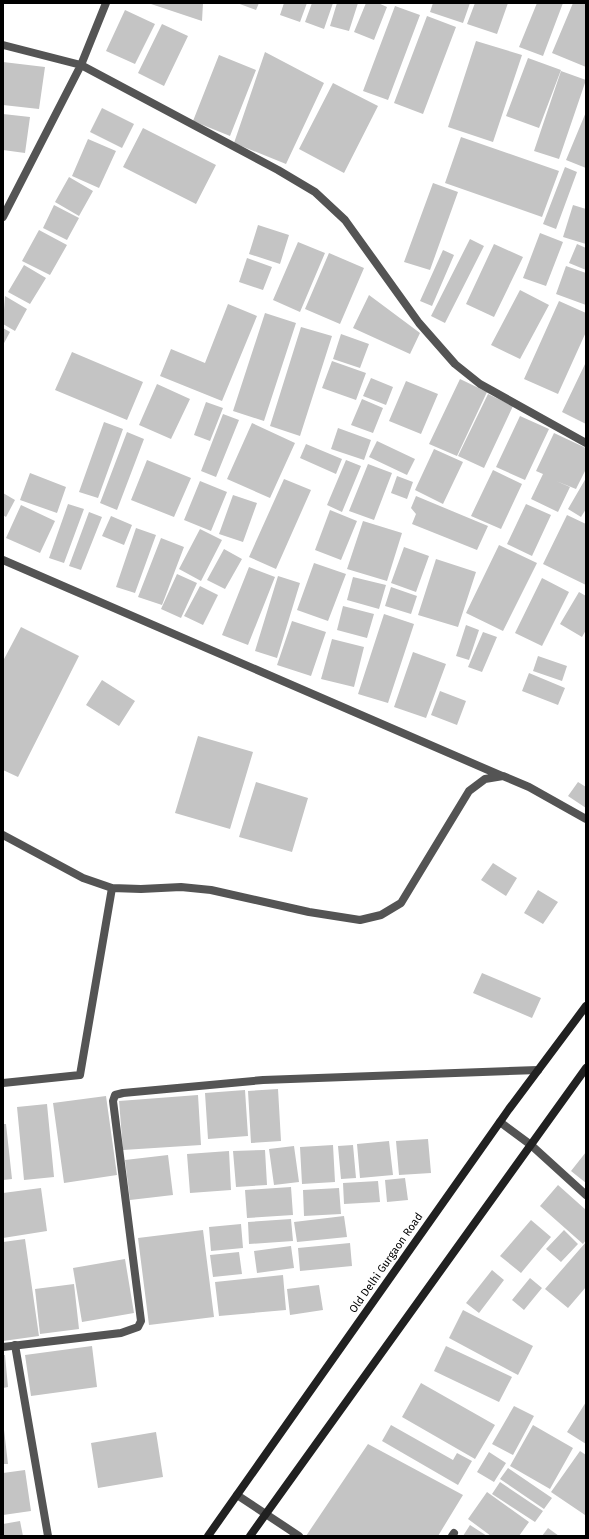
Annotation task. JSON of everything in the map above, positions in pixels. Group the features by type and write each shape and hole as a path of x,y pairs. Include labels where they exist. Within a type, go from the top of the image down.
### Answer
{"main road":[{"name":"Old Delhi Gurgaon Road","path":"208,1536 500,1122 586,1006"},
{"path":"250,1536 586,1068"}],"street":[{"path":"3,217 81,65 106,3"},
{"path":"3,45 81,65 278,170 315,192 345,220 419,323 455,364 480,384 586,443"},
{"path":"3,560 529,787 586,819"},
{"path":"3,835 83,878 112,888 141,889 181,887 211,890 334,916 360,920 381,915 401,903 469,791 485,779 503,776"},
{"path":"3,1083 80,1075 112,888"},
{"path":"3,1347 121,1333 138,1327 141,1321 113,1101 115,1096 123,1093 263,1080 538,1070"},
{"path":"500,1122 531,1145 586,1195"},
{"path":"15,1345 48,1536"},
{"path":"237,1495 299,1536"}],"building":[{"path":"148,3 203,3 202,21"},
{"path":"237,3 259,3 256,10"},
{"path":"284,3 307,3 300,22 280,15"},
{"path":"312,3 333,3 324,29 305,22"},
{"path":"337,3 358,3 349,31 330,26"},
{"path":"366,3 378,3 387,7 374,40 354,32"},
{"path":"433,3 470,3 463,23 430,12"},
{"path":"475,3 508,3 497,34 467,24"},
{"path":"537,3 563,3 543,56 519,47"},
{"path":"573,3 586,3 586,67 552,53"},
{"path":"395,6 420,15 388,100 363,91"},
{"path":"125,10 155,24 135,64 106,51"},
{"path":"427,16 456,27 423,114 394,103"},
{"path":"162,24 188,36 164,86 138,73"},
{"path":"476,41 522,55 493,142 448,127"},
{"path":"265,52 324,83 286,164 234,143"},
{"path":"219,55 256,70 230,136 193,121"},
{"path":"528,58 561,70 539,128 506,116"},
{"path":"3,62 45,67 39,109 3,105"},
{"path":"561,71 586,80 559,159 534,151"},
{"path":"333,83 378,106 344,173 299,149"},
{"path":"102,108 134,124 122,148 90,132"},
{"path":"586,112 586,168 566,160"},
{"path":"3,114 30,117 25,153 3,150"},
{"path":"143,128 216,165 196,204 123,167"},
{"path":"461,137 559,171 542,217 445,183"},
{"path":"88,139 116,151 99,188 72,176"},
{"path":"565,167 577,172 556,229 543,224"},
{"path":"69,177 93,191 79,216 55,202"},
{"path":"433,183 458,192 430,270 404,262"},
{"path":"54,205 79,218 67,240 43,228"},
{"path":"573,205 586,209 586,244 563,237"},
{"path":"258,225 289,235 280,264 249,254"},
{"path":"39,230 67,245 50,275 22,261"},
{"path":"540,233 563,242 546,286 523,278"},
{"path":"470,239 484,246 445,323 431,316"},
{"path":"298,242 325,253 300,312 273,300"},
{"path":"494,244 523,257 494,317 466,304"},
{"path":"577,244 586,248 586,270 569,263"},
{"path":"443,250 454,255 432,306 420,301"},
{"path":"329,253 364,268 340,324 305,309"},
{"path":"247,258 272,267 263,290 239,282"},
{"path":"24,265 46,278 30,304 8,292"},
{"path":"566,266 586,273 586,305 556,294"},
{"path":"520,290 549,305 520,359 491,345"},
{"path":"369,295 420,333 410,354 353,328"},
{"path":"5,296 27,309 15,331 3,324"},
{"path":"559,301 586,313 586,332 558,394 524,379"},
{"path":"228,304 257,316 222,401 160,376 171,349 205,363"},
{"path":"265,313 296,323 264,421 233,411"},
{"path":"301,327 332,336 300,436 270,426"},
{"path":"3,328 10,332 3,345"},
{"path":"341,334 369,344 360,368 333,359"},
{"path":"72,352 143,382 127,420 55,390"},
{"path":"332,361 366,373 356,400 322,388"},
{"path":"586,362 586,424 562,412"},
{"path":"371,378 393,387 386,405 363,396"},
{"path":"460,379 487,392 457,456 429,444"},
{"path":"406,381 438,394 421,434 389,421"},
{"path":"157,384 190,399 171,439 139,425"},
{"path":"488,394 513,406 484,468 458,456"},
{"path":"362,399 383,408 373,433 351,425"},
{"path":"206,402 223,408 210,441 194,435"},
{"path":"223,414 239,420 216,477 201,471"},
{"path":"520,416 549,429 525,480 496,467"},
{"path":"104,422 123,429 98,498 79,492"},
{"path":"252,423 295,443 270,498 227,479"},
{"path":"338,428 371,440 364,460 331,449"},
{"path":"127,432 144,439 117,510 100,503"},
{"path":"554,433 586,448 586,469 576,489 556,481 570,487 558,512 531,499 543,474 536,471"},
{"path":"377,441 415,459 407,475 369,457"},
{"path":"306,444 342,459 336,474 300,458"},
{"path":"434,449 463,462 443,504 415,490"},
{"path":"147,460 191,478 174,517 131,500"},
{"path":"346,460 361,466 342,512 327,505"},
{"path":"368,464 392,473 374,520 349,511"},
{"path":"493,470 522,484 501,529 471,516"},
{"path":"30,473 66,487 57,513 20,500"},
{"path":"397,476 413,482 407,499 391,493"},
{"path":"586,478 586,509 581,517 568,509"},
{"path":"284,479 311,490 276,569 249,557"},
{"path":"200,481 227,492 211,531 184,520"},
{"path":"3,493 15,500 6,517 3,515"},
{"path":"233,495 257,503 243,542 219,534"},
{"path":"416,496 488,526 477,550 412,524 416,514 411,508"},
{"path":"68,504 84,509 64,563 49,558"},
{"path":"526,504 551,515 532,556 507,544"},
{"path":"21,505 55,521 40,553 6,538"},
{"path":"330,510 357,521 341,560 315,550"},
{"path":"89,512 102,517 81,570 69,566"},
{"path":"567,515 586,524 586,585 543,564"},
{"path":"111,516 132,525 124,545 102,536"},
{"path":"363,521 402,533 387,581 347,569"},
{"path":"136,528 156,535 135,593 116,587"},
{"path":"200,529 222,540 201,581 179,569"},
{"path":"161,538 184,547 162,605 138,597"},
{"path":"499,545 537,563 503,631 466,613"},
{"path":"404,547 429,556 416,592 391,583"},
{"path":"224,549 242,559 225,589 207,580"},
{"path":"436,559 476,572 458,627 418,615"},
{"path":"314,563 346,574 328,621 297,610"},
{"path":"249,567 275,577 248,645 222,635"},
{"path":"177,574 197,583 181,618 161,609"},
{"path":"278,576 300,583 277,658 255,651"},
{"path":"353,577 386,585 379,609 347,600"},
{"path":"542,578 569,592 542,646 515,633"},
{"path":"200,586 218,595 203,625 184,616"},
{"path":"391,587 417,596 411,614 385,606"},
{"path":"579,592 586,596 586,630 582,637 560,624"},
{"path":"343,606 374,614 367,638 337,630"},
{"path":"384,614 414,624 388,703 358,694"},
{"path":"292,621 326,632 311,676 277,665"},
{"path":"466,625 479,630 469,660 456,656"},
{"path":"21,627 79,656 18,777 3,770 3,661"},
{"path":"483,632 497,637 482,672 468,667"},
{"path":"332,639 364,647 354,687 321,679"},
{"path":"413,652 446,664 426,718 394,707"},
{"path":"538,656 567,666 562,681 533,671"},
{"path":"529,673 565,688 558,705 522,691"},
{"path":"102,680 135,701 119,726 86,705"},
{"path":"440,691 466,701 457,725 431,715"},
{"path":"198,736 253,752 230,829 175,813"},
{"path":"256,782 308,798 292,852 239,837"},
{"path":"578,782 586,787 586,808 568,796"},
{"path":"493,863 517,878 506,896 481,880"},
{"path":"538,890 558,902 543,924 524,913"},
{"path":"482,973 541,998 532,1018 473,993"},
{"path":"278,1089 281,1141 251,1143 248,1091"},
{"path":"245,1090 248,1136 208,1139 205,1093"},
{"path":"198,1095 201,1145 123,1150 119,1101"},
{"path":"106,1096 117,1175 64,1183 53,1103"},
{"path":"47,1104 54,1177 24,1180 17,1107"},
{"path":"3,1124 6,1124 12,1179 3,1180"},
{"path":"428,1139 431,1173 399,1175 396,1141"},
{"path":"389,1141 393,1175 360,1178 357,1144"},
{"path":"333,1145 335,1182 302,1184 300,1147"},
{"path":"353,1145 356,1178 341,1179 338,1146"},
{"path":"294,1146 299,1182 274,1185 269,1149"},
{"path":"265,1150 267,1185 236,1187 233,1151"},
{"path":"229,1151 231,1190 190,1193 187,1154"},
{"path":"586,1152 586,1183 571,1171"},
{"path":"168,1155 173,1195 130,1200 125,1160"},
{"path":"405,1178 408,1200 387,1202 385,1180"},
{"path":"378,1181 380,1202 344,1204 343,1183"},
{"path":"558,1185 586,1210 586,1240 583,1244 540,1206"},
{"path":"291,1187 293,1215 247,1218 245,1190"},
{"path":"41,1188 47,1231 3,1238 3,1193"},
{"path":"339,1188 341,1214 304,1216 303,1190"},
{"path":"344,1216 347,1237 297,1242 294,1222"},
{"path":"291,1219 293,1241 249,1244 248,1222"},
{"path":"531,1220 551,1237 521,1273 500,1256"},
{"path":"241,1224 243,1248 211,1251 209,1227"},
{"path":"203,1230 214,1317 149,1325 138,1238"},
{"path":"564,1230 578,1244 561,1262 546,1249"},
{"path":"25,1239 39,1336 3,1341 3,1242"},
{"path":"586,1242 586,1287 568,1308 545,1289"},
{"path":"350,1243 352,1266 300,1271 298,1248"},
{"path":"291,1246 294,1268 257,1273 254,1251"},
{"path":"239,1252 242,1274 213,1277 210,1255"},
{"path":"125,1259 134,1313 82,1322 73,1268"},
{"path":"492,1270 504,1280 479,1313 466,1303"},
{"path":"283,1275 286,1310 219,1316 215,1282"},
{"path":"530,1278 542,1288 524,1310 512,1300"},
{"path":"74,1284 79,1329 40,1334 35,1289"},
{"path":"319,1285 323,1310 290,1315 287,1289"},
{"path":"463,1310 533,1346 518,1375 449,1338"},
{"path":"92,1346 97,1387 31,1396 25,1355"},
{"path":"446,1346 512,1377 499,1402 434,1371"},
{"path":"3,1355 5,1355 8,1387 3,1388"},
{"path":"421,1383 495,1425 475,1459 402,1417"},
{"path":"586,1402 586,1444 567,1432"},
{"path":"514,1406 534,1416 513,1455 492,1444"},
{"path":"3,1421 8,1464 3,1464"},
{"path":"391,1425 453,1460 457,1453 472,1461 458,1485 382,1441"},
{"path":"533,1425 573,1448 550,1489 510,1466"},
{"path":"156,1432 163,1477 98,1488 91,1443"},
{"path":"368,1444 463,1495 438,1536 306,1536"},
{"path":"580,1451 586,1455 585,1515 551,1492"},
{"path":"489,1452 506,1463 494,1482 477,1472"},
{"path":"508,1468 552,1498 544,1509 500,1479"},
{"path":"25,1470 31,1511 3,1515 3,1473"},
{"path":"500,1482 543,1511 535,1522 492,1494"},
{"path":"487,1492 529,1522 519,1536 491,1536 468,1519"},
{"path":"20,1521 23,1536 3,1536 3,1524"},
{"path":"470,1525 487,1536 463,1536"},
{"path":"548,1528 559,1536 542,1536"}]}
